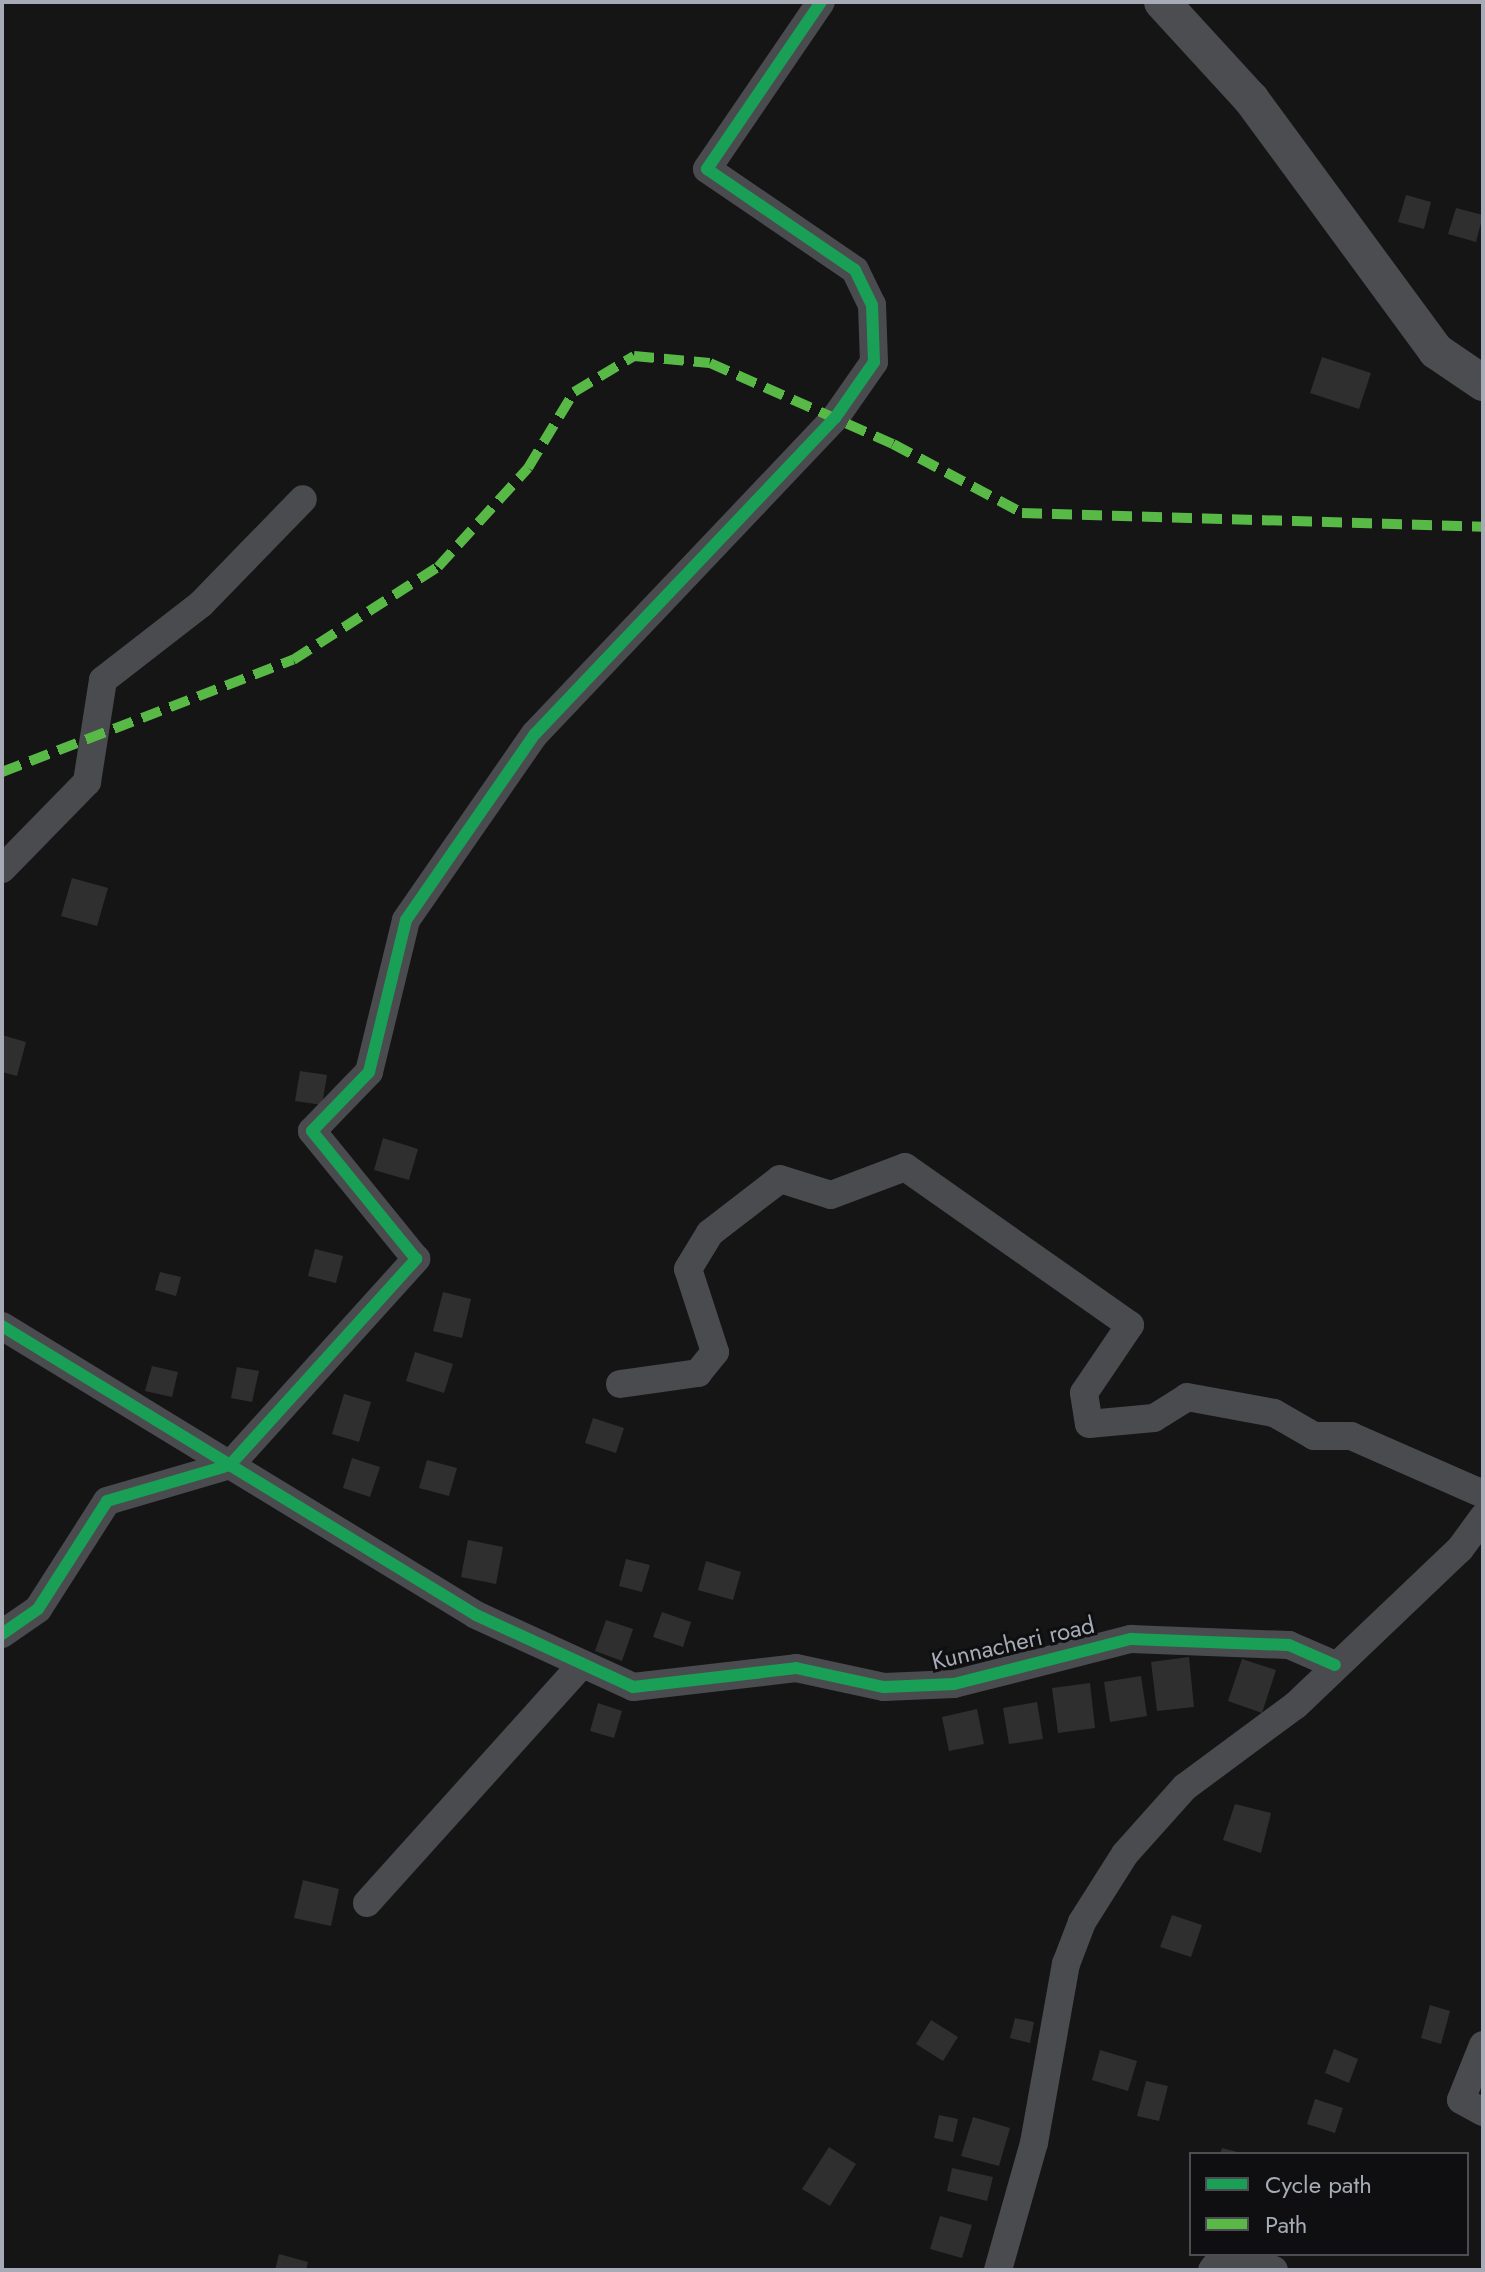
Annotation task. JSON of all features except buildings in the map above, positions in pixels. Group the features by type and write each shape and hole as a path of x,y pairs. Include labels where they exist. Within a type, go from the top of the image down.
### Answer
{"main road":[{"path":"1162,2 1251,99 1436,351 1483,383"}],"street":[{"path":"2,1634 38,1609 107,1501 230,1465 416,1259 312,1131 369,1072 406,920 535,734 835,418 874,362 872,305 855,270 707,169 821,2"},
{"path":"2,869 87,782 103,680 201,604 303,499"},
{"path":"620,1384 698,1373 715,1352 688,1269 710,1233 780,1179 831,1195 905,1167 1130,1325 1084,1393 1089,1424 1154,1418 1187,1397 1274,1413 1314,1436 1351,1436 1483,1494"},
{"name":"Kunnacheri road","path":"2,1326 476,1615 633,1687 796,1668 901,1688 954,1684 1131,1639 1289,1645 1335,1665"},
{"path":"998,2270 1034,2143 1053,2012 1082,1922 1125,1854 1185,1787 1296,1705 1460,1549 1483,1517"},
{"path":"367,1903 581,1665"},
{"path":"1483,2045 1461,2100 1483,2112"},
{"path":"1239,2256 1274,2270"}],"marked path":[{"path":"2,772 293,660 438,567 528,468 574,392 634,356 710,363 893,444 1022,513 1483,527"}],"cycle path":[{"path":"2,1634 38,1609 107,1501 230,1465 416,1259 312,1131 369,1072 406,920 535,734 835,418 874,362 872,305 855,270 707,169 821,2"},
{"path":"2,1326 476,1615 633,1687 796,1668 884,1687 954,1684 1131,1639 1289,1645 1335,1665"}]}
